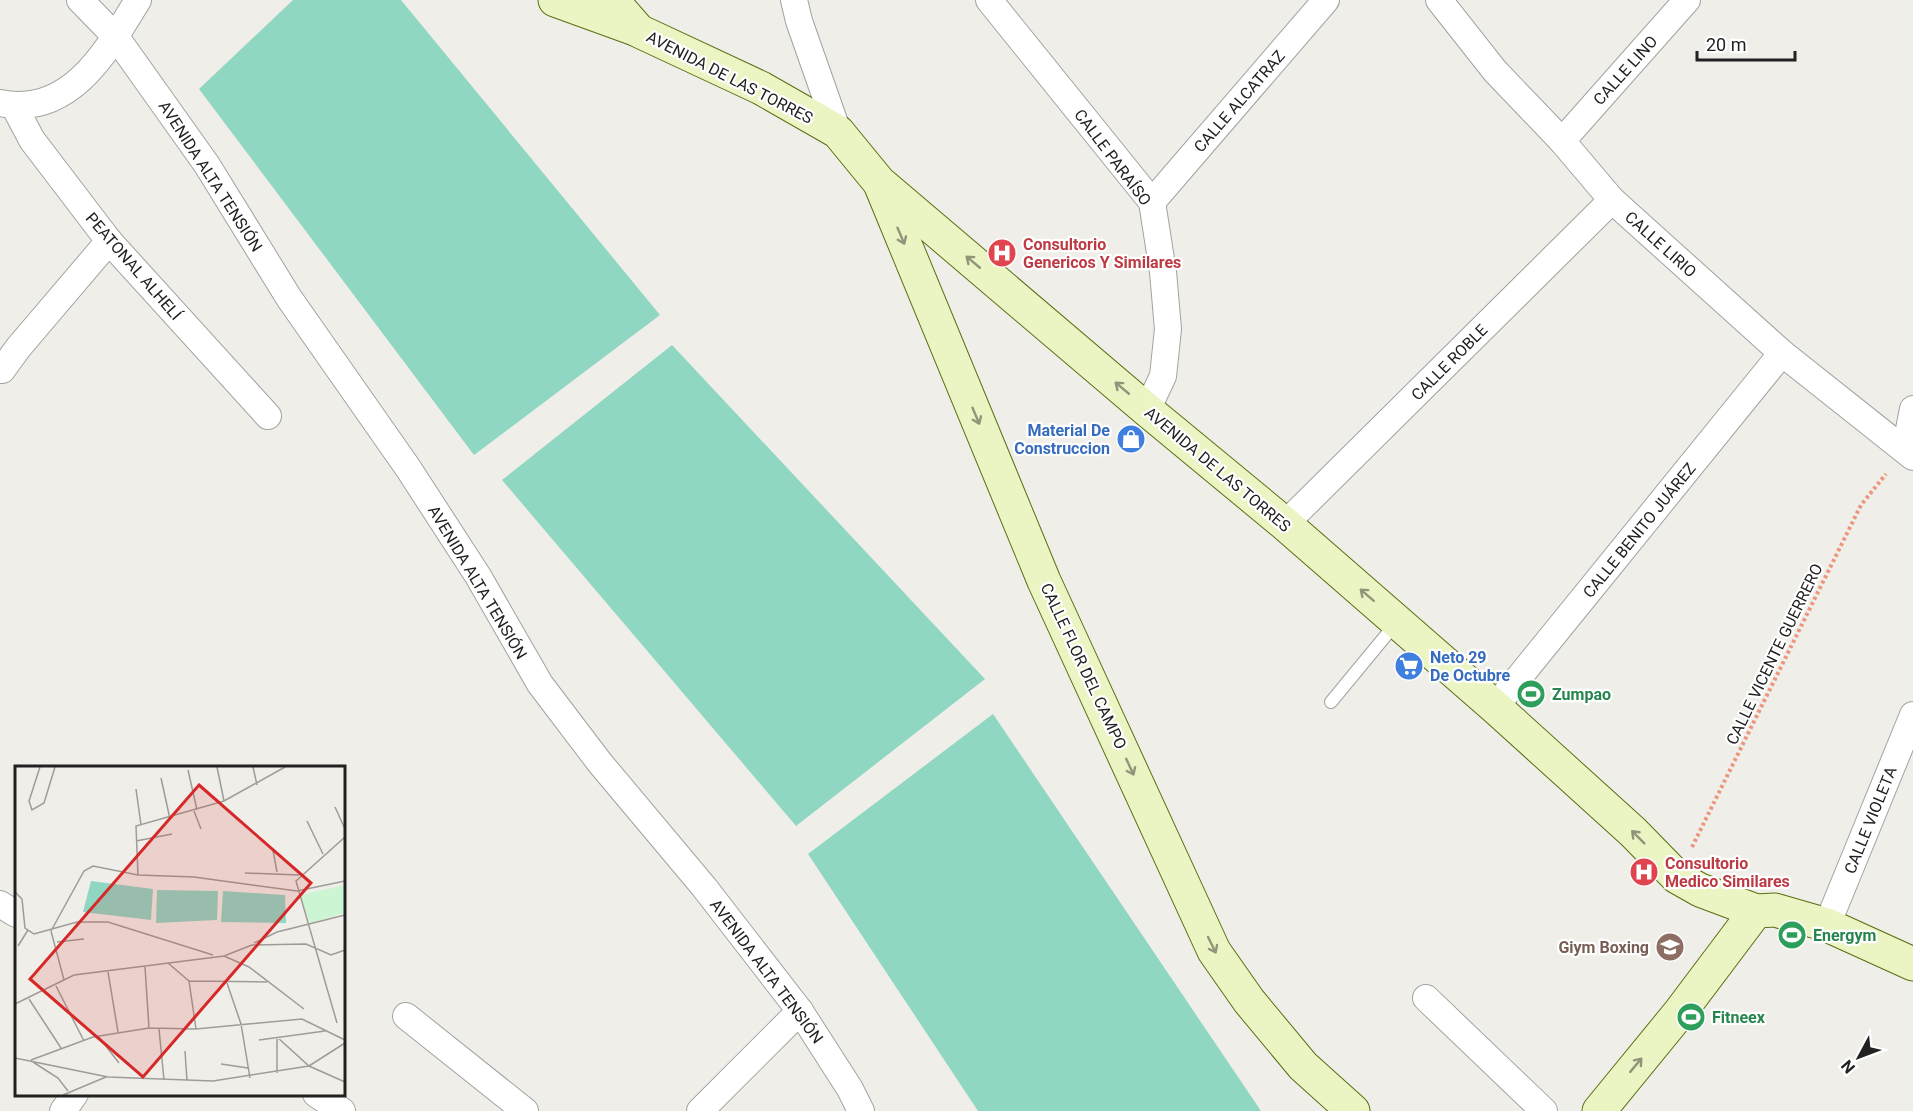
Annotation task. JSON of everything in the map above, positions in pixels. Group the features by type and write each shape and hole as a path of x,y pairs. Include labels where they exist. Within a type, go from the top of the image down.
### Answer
{"street":[{"name":"AVENIDA ALTA TENSIÓN","path":"80,0 116,37 207,165 290,298 408,468 478,576 540,684 600,763 704,886 800,1011 850,1089 861,1111"},
{"path":"7,105 44,103 68,91 88,73 116,37 138,0"},
{"path":"555,0 639,31"},
{"name":"AVENIDA DE LAS TORRES","path":"612,0 639,31 761,88 838,132 879,182 1285,524 1495,707 1633,832 1677,877 1700,890 1756,911 1775,910 1827,925 1913,964"},
{"path":"794,0 799,21 838,132"},
{"name":"CALLE PARAÍSO","path":"989,0 1152,202 1163,272 1168,329 1163,376 1147,410"},
{"name":"CALLE ALCATRAZ","path":"1152,202 1326,0"},
{"name":"CALLE LIRIO","path":"1439,0 1495,71 1563,141 1612,200 1782,353 1909,454"},
{"name":"CALLE LINO","path":"1563,141 1687,0"},
{"name":"PEATONAL ALHELÍ","path":"7,105 109,242 268,416"},
{"name":"CALLE FLOR DEL CAMPO","path":"879,182 1044,581 1214,951 1248,1001 1303,1066 1353,1111"},
{"name":"CALLE ROBLE","path":"1285,524 1612,200"},
{"path":"2,370 18,348 109,242"},
{"name":"CALLE BENITO JUÁREZ","path":"1495,707 1782,353"},
{"path":"1909,454 1913,409"},
{"name":"CALLE VIOLETA","path":"1827,925 1913,715"},
{"path":"0,904 15,913"},
{"path":"1599,1111 1680,1012 1756,911"},
{"path":"1426,998 1544,1111"},
{"path":"700,1111 800,1011"},
{"path":"406,1016 525,1111"},
{"path":"63,1111 74,1096"}],"lane":[{"path":"1331,702 1397,622"}],"path":[{"name":"CALLE VICENTE GUERRERO","path":"1677,877 1861,505 1909,454"}],"green space":[{"path":"293,0 401,0 660,315 474,455 199,89"},
{"path":"672,345 985,679 796,826 502,480"},
{"path":"993,714 1261,1111 978,1111 808,854"}],"place":[{"name":"Consultorio Genericos Y Similares","path":"1002,253"},
{"name":"Material De Construccion","path":"1131,439"},
{"name":"Neto 29 De Octubre","path":"1409,666"},
{"name":"Zumpao","path":"1531,694"},
{"name":"Consultorio Medico Similares","path":"1644,872"},
{"name":"Energym","path":"1792,935"},
{"name":"Giym Boxing","path":"1670,947"},
{"name":"Fitneex","path":"1691,1017"}]}
